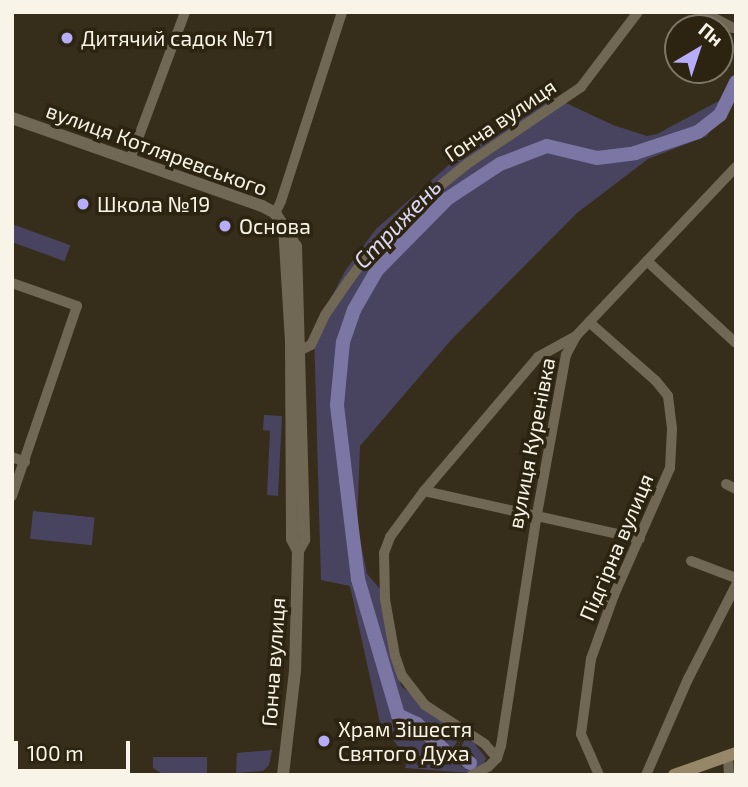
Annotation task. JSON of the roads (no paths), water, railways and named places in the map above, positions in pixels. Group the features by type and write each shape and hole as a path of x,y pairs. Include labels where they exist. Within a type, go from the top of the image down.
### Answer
{"main road":[{"path":"674,775 732,755"}],"street":[{"path":"130,160 185,12"},
{"path":"275,213 282,201 342,12"},
{"name":"Гонча вулиця","path":"301,350 311,345 325,315 343,288 375,245 400,218 467,164 581,87 638,12"},
{"name":"вулиця Котляревського","path":"12,118 275,213 284,225"},
{"name":"вулиця Куренівка","path":"497,758 566,355 576,336 736,167"},
{"name":"Гонча вулиця","path":"283,775 295,671 298,551 304,540 301,350 296,246 284,225"},
{"name":"Гонча вулиця","path":"284,225 291,343 292,539 298,551"},
{"path":"647,261 736,343"},
{"path":"12,283 78,306 12,496"},
{"name":"Підгірна вулиця","path":"589,322 656,381 668,396 672,430 670,468 614,595 591,659 582,734 599,775"},
{"path":"472,775 488,767 497,758 485,744 425,705 402,676 395,656 385,599 384,552 390,537 424,491 538,357 576,336"},
{"path":"12,457 25,462"},
{"path":"424,491 640,538"},
{"path":"691,561 736,578"},
{"path":"646,775 688,679 736,584"},
{"path":"729,775 732,755"}],"waterway":[{"name":"Стрижень","path":"470,763 462,757 447,753 417,724 398,715 358,579 337,405 343,342 354,310 377,270 447,199 500,164 547,146 597,158 635,153 698,132 720,115 736,82"}],"place":[{"name":"Дитячий садок №71","path":"67,38"},
{"name":"Школа №19","path":"83,204"},
{"name":"Основа","path":"225,226"},
{"name":"Храм Зішестя Святого Духа","path":"324,741"}]}
